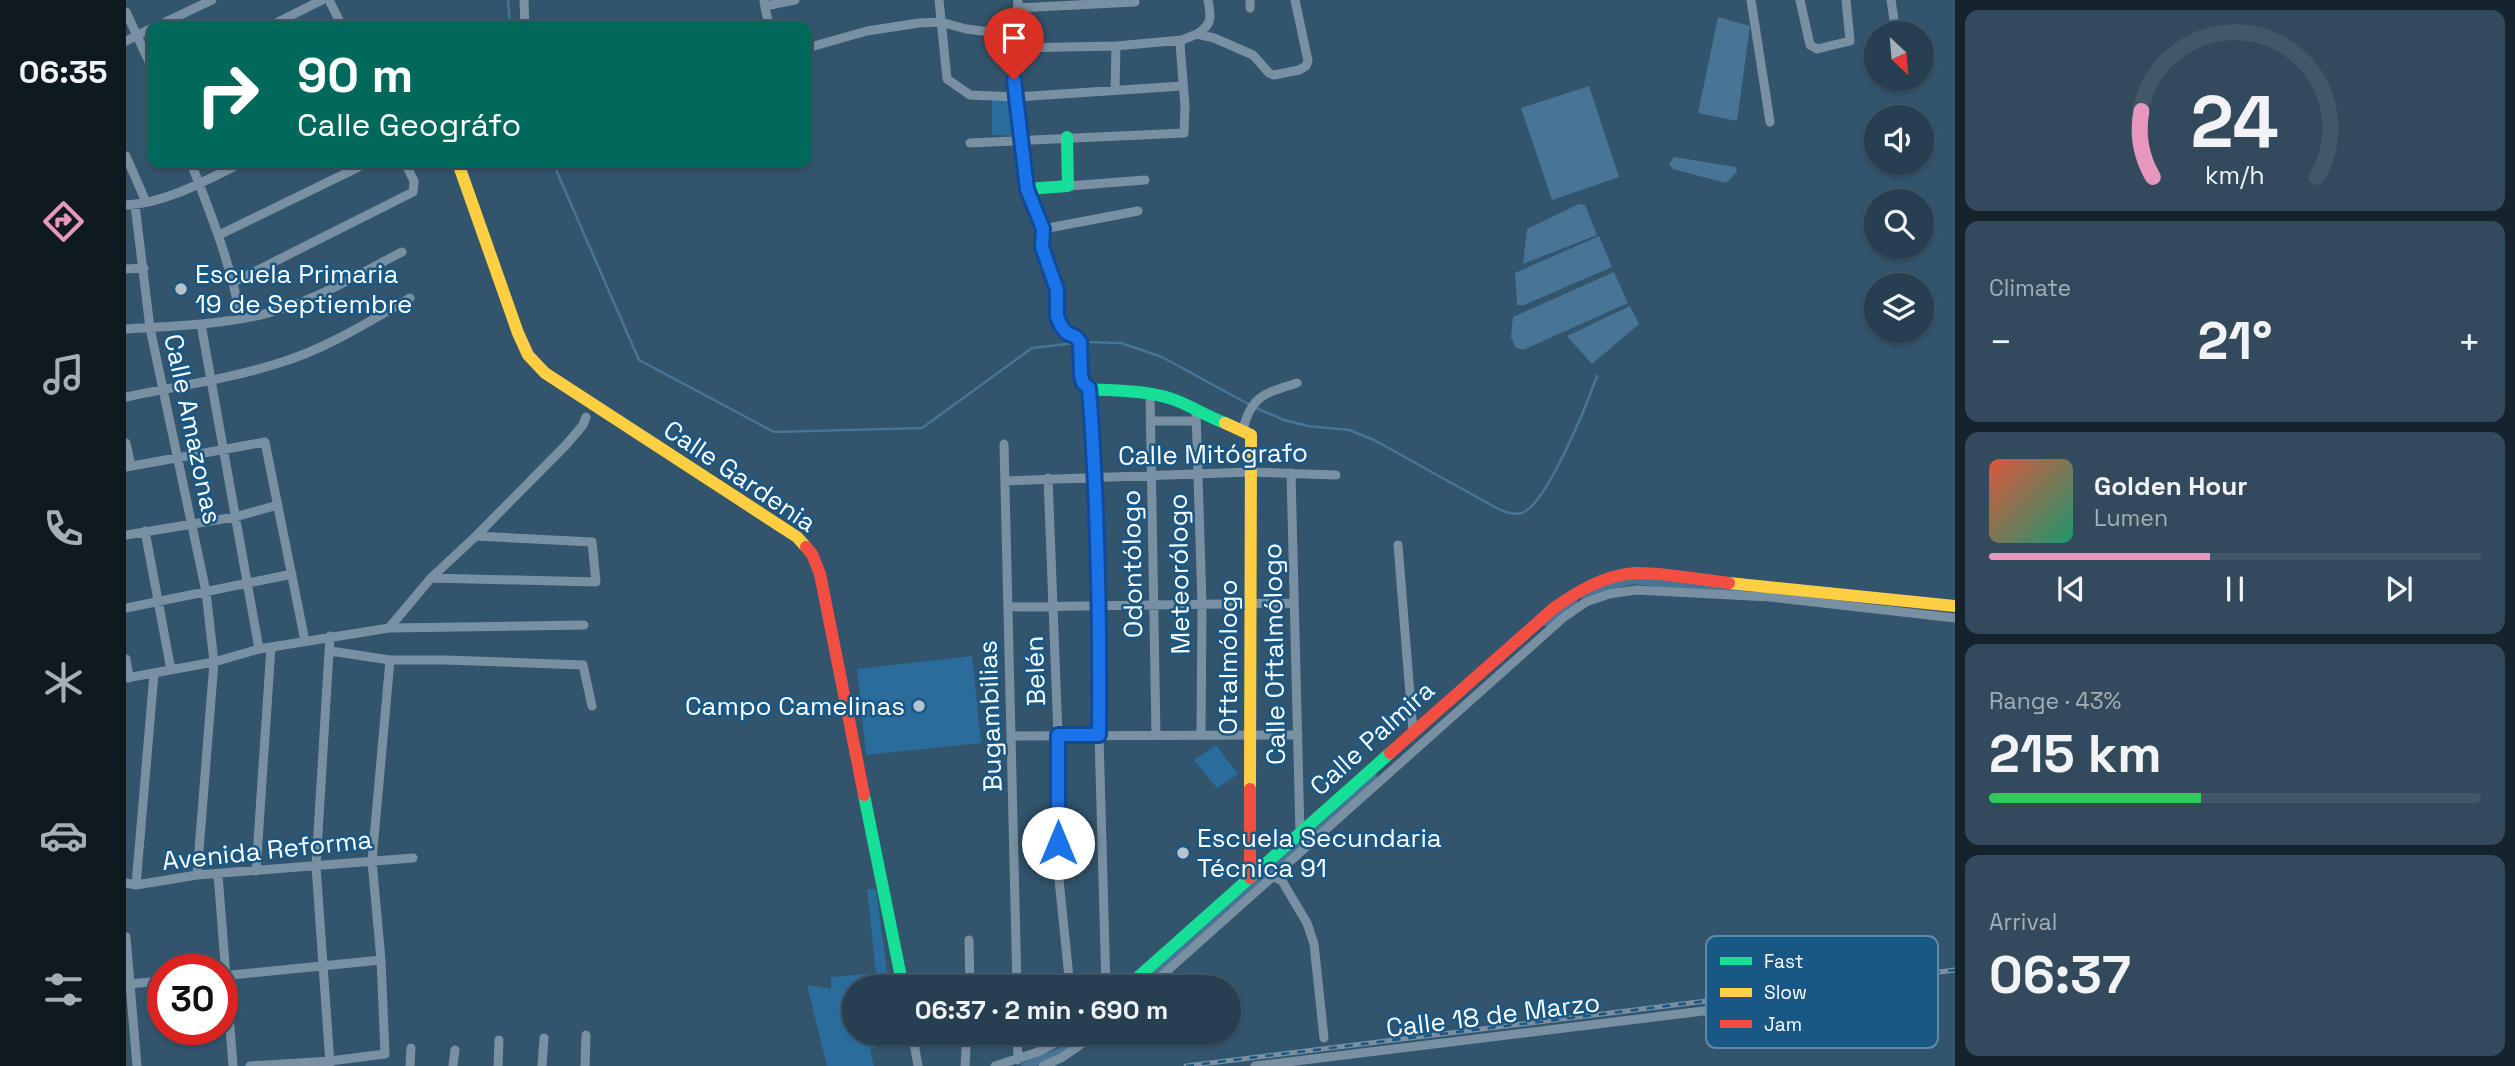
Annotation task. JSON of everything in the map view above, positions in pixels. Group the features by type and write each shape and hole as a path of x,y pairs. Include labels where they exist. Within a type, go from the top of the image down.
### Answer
{"street":[{"path":"168,21 212,0"},
{"path":"280,21 322,0"},
{"path":"329,0 340,21"},
{"path":"524,0 525,21"},
{"path":"768,21 765,3 795,0"},
{"path":"939,0 947,79 970,95 1016,97 1182,86"},
{"path":"1014,48 1116,46 1182,40 1209,26 1211,19 1208,0"},
{"path":"1198,34 1214,37 1253,55 1274,75 1298,70 1306,66 1308,61 1295,0"},
{"path":"1751,0 1770,121"},
{"path":"1800,0 1810,45 1817,49 1850,41 1846,0"},
{"path":"1891,0 1894,21"},
{"path":"1135,2 1017,4 1014,35 1016,97 1027,189 1043,229 1042,247 1057,290 1057,316 1067,333 1080,342 1083,383 1089,388 1150,393 1180,402 1196,417"},
{"path":"126,12 147,56"},
{"path":"812,47 867,31 941,22 966,29 1014,35"},
{"path":"126,41 147,31"},
{"path":"970,142 1184,133 1182,40"},
{"path":"1115,90 1116,46"},
{"path":"1067,137 1068,186"},
{"path":"126,156 146,202"},
{"path":"193,168 234,282 241,319"},
{"path":"131,205 199,184 231,168"},
{"path":"219,236 357,168"},
{"path":"234,282 413,192 414,181 408,168"},
{"name":"Calle Gardenia","path":"460,168 528,355 545,373 797,537 812,554 823,587 901,975"},
{"path":"1027,189 1145,180"},
{"name":"Calle Amazonas","path":"131,205 144,268 150,328 206,592 214,662 197,876"},
{"path":"1043,229 1138,211"},
{"path":"126,329 241,319 290,306 402,252"},
{"path":"126,269 144,268"},
{"path":"126,397 280,363 324,346 410,298"},
{"path":"201,324 259,649"},
{"path":"1150,421 1196,417 1247,433 1252,406 1261,396 1297,383"},
{"path":"1089,388 1096,477 1100,606 1099,735 1106,975"},
{"name":"Odontólogo","path":"1150,393 1157,735"},
{"path":"389,628 431,578 566,445 583,425 586,417"},
{"name":"Meteorólogo","path":"1196,417 1202,604 1201,735"},
{"name":"Oftalmólogo","path":"1247,433 1250,472 1252,735 1250,878"},
{"path":"126,443 128,467 265,442 305,641"},
{"name":"Bugambilias","path":"1004,444 1017,975"},
{"name":"Calle Mitógrafo","path":"1004,481 1250,472 1336,475"},
{"name":"Calle Oftalmólogo","path":"1291,473 1300,834"},
{"name":"Belén","path":"1048,478 1058,735 1058,870 1069,975"},
{"path":"126,535 234,517 278,505"},
{"path":"145,531 171,670"},
{"path":"431,578 596,582 592,542 476,536"},
{"path":"1398,545 1413,732"},
{"name":"Calle Palmira","path":"1142,975 1225,910 1250,878 1554,608 1595,582 1620,574 1637,573 1955,606"},
{"path":"126,608 292,574"},
{"path":"1161,975 1225,910 1272,876 1564,617 1586,602 1609,594 1636,590 1770,597 1955,618"},
{"path":"1008,607 1294,603"},
{"path":"126,659 128,678 214,662 259,649 389,628 584,625"},
{"path":"330,636 316,866 330,1064"},
{"path":"256,871 271,647"},
{"path":"330,652 390,660 583,665 592,706"},
{"path":"250,1066 330,1064 385,1054 381,960 372,861 390,660"},
{"path":"136,885 154,674"},
{"path":"1012,736 1298,735"},
{"name":"Avenida Reforma","path":"126,883 136,885 197,876 413,858"},
{"path":"218,874 223,954"},
{"path":"1272,876 1282,881 1307,923 1314,944 1324,1038"},
{"path":"126,937 136,1066"},
{"path":"969,940 970,975"},
{"path":"238,974 381,960"},
{"path":"128,984 147,982"},
{"name":"Calle 18 de Marzo","path":"1255,1066 1706,1011"},
{"path":"585,1066 586,1035"},
{"path":"542,1066 544,1038"},
{"path":"498,1066 499,1040"},
{"path":"231,1045 233,1066"},
{"path":"914,1045 918,1066"},
{"path":"964,1066 966,1045"},
{"path":"1017,1045 1018,1059"},
{"path":"995,1066 1054,1045"},
{"path":"1043,1066 1081,1045"},
{"path":"410,1066 411,1048"},
{"path":"453,1066 455,1050"}],"shaded area":[{"path":"1718,17 1750,26 1737,121 1698,113"},
{"path":"1589,86 1619,177 1552,200 1521,108"},
{"path":"992,100 1012,100 1016,136 992,135"},
{"path":"1674,157 1736,167 1737,172 1726,183 1673,169 1669,164"},
{"path":"1579,204 1585,205 1597,235 1523,264 1527,229"},
{"path":"1599,236 1612,267 1524,305 1517,305 1515,273"},
{"path":"1614,272 1628,303 1523,350 1515,347 1511,337 1513,317"},
{"path":"1630,306 1639,324 1592,364 1567,336"},
{"name":"Campo Camelinas","path":"972,656 981,743 866,755 857,669"},
{"path":"1216,745 1238,774 1217,788 1194,760"},
{"path":"867,889 876,889 887,975 854,975 876,973"},
{"path":"842,976 842,1045 886,1045 870,1049 874,1066 827,1066 807,985 831,989 831,977"}],"waterway":[{"path":"508,0 510,21"},
{"path":"555,168 639,360 774,432 922,428 1032,348 1075,343"},
{"path":"1086,342 1121,343 1162,357 1250,405"},
{"path":"1256,408 1284,420 1308,426 1349,430 1374,440 1498,509 1518,514 1532,506 1554,473 1597,376"},
{"path":"1583,594 1633,580 1743,592"},
{"path":"1547,622 1573,602"},
{"path":"1150,975 1373,777"},
{"path":"1025,1066 1060,1052 1069,1045"}],"railway":[{"path":"1938,972 1955,970"},
{"path":"1186,1066 1706,1001"}],"traffic: fast":[{"path":"1067,137 1068,186 1026,189 1043,229 1042,247 1057,290 1057,316 1067,333 1080,342 1083,383 1089,389 1135,392 1169,398 1225,423"},
{"path":"1140,975 1390,753"},
{"path":"864,795 901,975"}],"traffic: slow":[{"path":"460,168 528,355 545,373 797,537 806,547"},
{"path":"1225,423 1251,435 1250,789"},
{"path":"1729,583 1955,606"}],"traffic: jam":[{"path":"806,547 812,554 820,574 864,795"},
{"path":"1390,753 1554,608 1592,585 1635,573 1729,583"},
{"path":"1250,789 1250,878"}],"place":[{"name":"Escuela Primaria 19 de Septiembre","path":"181,289"},
{"name":"Campo Camelinas","path":"919,706"},
{"name":"Escuela Secundaria Técnica 91","path":"1183,853"}],"route":[{"path":"1014,80 1027,189 1043,229 1042,247 1057,290 1057,316 1067,333 1080,342 1081,375 1083,383 1089,388 1096,477 1100,606 1099,735 1058,735 1058,843"}]}
